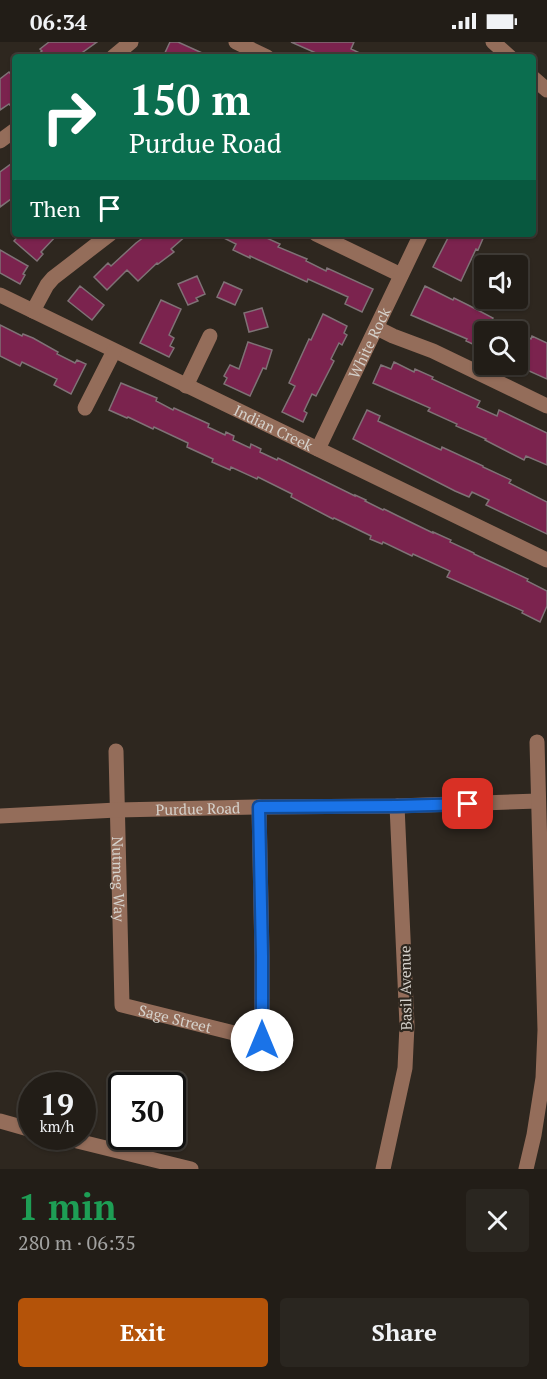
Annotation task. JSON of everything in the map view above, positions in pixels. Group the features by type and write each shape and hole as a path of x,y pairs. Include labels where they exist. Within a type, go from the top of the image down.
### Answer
{"street":[{"path":"117,54 131,42"},
{"path":"236,42 261,54"},
{"path":"493,42 507,54"},
{"path":"33,311 53,278 106,237"},
{"path":"322,237 401,274"},
{"name":"White Rock","path":"318,449 420,237"},
{"name":"Indian Creek","path":"0,296 547,560"},
{"path":"377,328 433,351 547,406"},
{"path":"186,386 210,336"},
{"path":"85,408 114,351"},
{"path":"526,1169 534,1136 543,1078 537,742"},
{"name":"Nutmeg Way","path":"116,751 122,1005"},
{"name":"Purdue Road","path":"0,816 117,810 397,806 538,801"},
{"name":"Basil Avenue","path":"383,1169 405,1068 407,1025 397,806"},
{"name":"Sage Street","path":"122,1005 262,1040 259,807"},
{"path":"0,1121 18,1126"},
{"path":"96,1145 191,1169"}],"building":[{"path":"49,42 97,42 80,54 38,54 42,51 40,49"},
{"path":"170,42 178,42 204,54 164,54"},
{"path":"291,42 354,42 351,49 362,54 318,54"},
{"path":"9,72 12,76 12,108 9,104 0,110 0,79"},
{"path":"12,163 12,198 0,207 0,172"},
{"path":"17,237 55,237 41,252 43,254 37,261 14,241"},
{"path":"144,237 185,237 171,249 174,252 157,263 138,281 127,270 107,290 94,277 108,263 111,266"},
{"path":"222,237 265,237 280,244 278,247 307,259 306,261 326,271 327,268 373,289 362,312 345,304 348,297 233,250 236,244"},
{"path":"448,237 484,237 461,281 433,267"},
{"path":"0,250 28,266 20,284 0,273"},
{"path":"197,276 205,294 196,298 198,301 188,305 178,284"},
{"path":"224,282 242,290 235,305 217,297"},
{"path":"80,286 104,305 92,320 68,301"},
{"path":"425,286 468,305 493,318 494,321 474,321 474,345 466,341 467,339 411,315"},
{"path":"161,300 181,309 169,335 174,338 170,346 174,348 169,357 140,343"},
{"path":"262,308 268,327 249,332 244,313"},
{"path":"323,314 347,326 344,333 347,335 342,345 339,343 331,359 334,361 316,396 312,394 304,411 307,413 303,422 282,412 295,386 289,383"},
{"path":"0,325 22,336 23,334 33,338 75,363 77,360 86,364 71,394 54,385 57,379 22,362 20,366 0,356"},
{"path":"532,336 547,343 547,379 528,370 528,337 531,339"},
{"path":"248,342 272,350 266,369 263,368 250,396 224,384 227,378 224,376 230,365 239,369"},
{"path":"394,362 414,372 415,369 433,377 432,379 480,401 477,407 497,416 499,410 547,433 547,465 526,456 524,460 428,411 430,408 373,383 381,365 391,369"},
{"path":"121,383 157,398 156,401 173,410 174,408 209,424 208,427 225,435 226,432 234,436 233,440 250,448 251,444 261,449 260,452 277,460 278,458 528,579 527,581 547,591 547,606 540,622 522,613 523,611 447,577 450,571 383,542 382,544 370,539 371,536 333,519 258,477 257,479 231,467 230,470 212,462 213,459 187,447 188,443 109,410"},
{"path":"367,410 380,416 378,421 441,450 442,447 483,466 511,480 509,483 547,502 547,534 486,505 489,500 472,492 469,497 455,491 353,439"}],"route":[{"path":"262,1040 259,807 468,804"}]}
